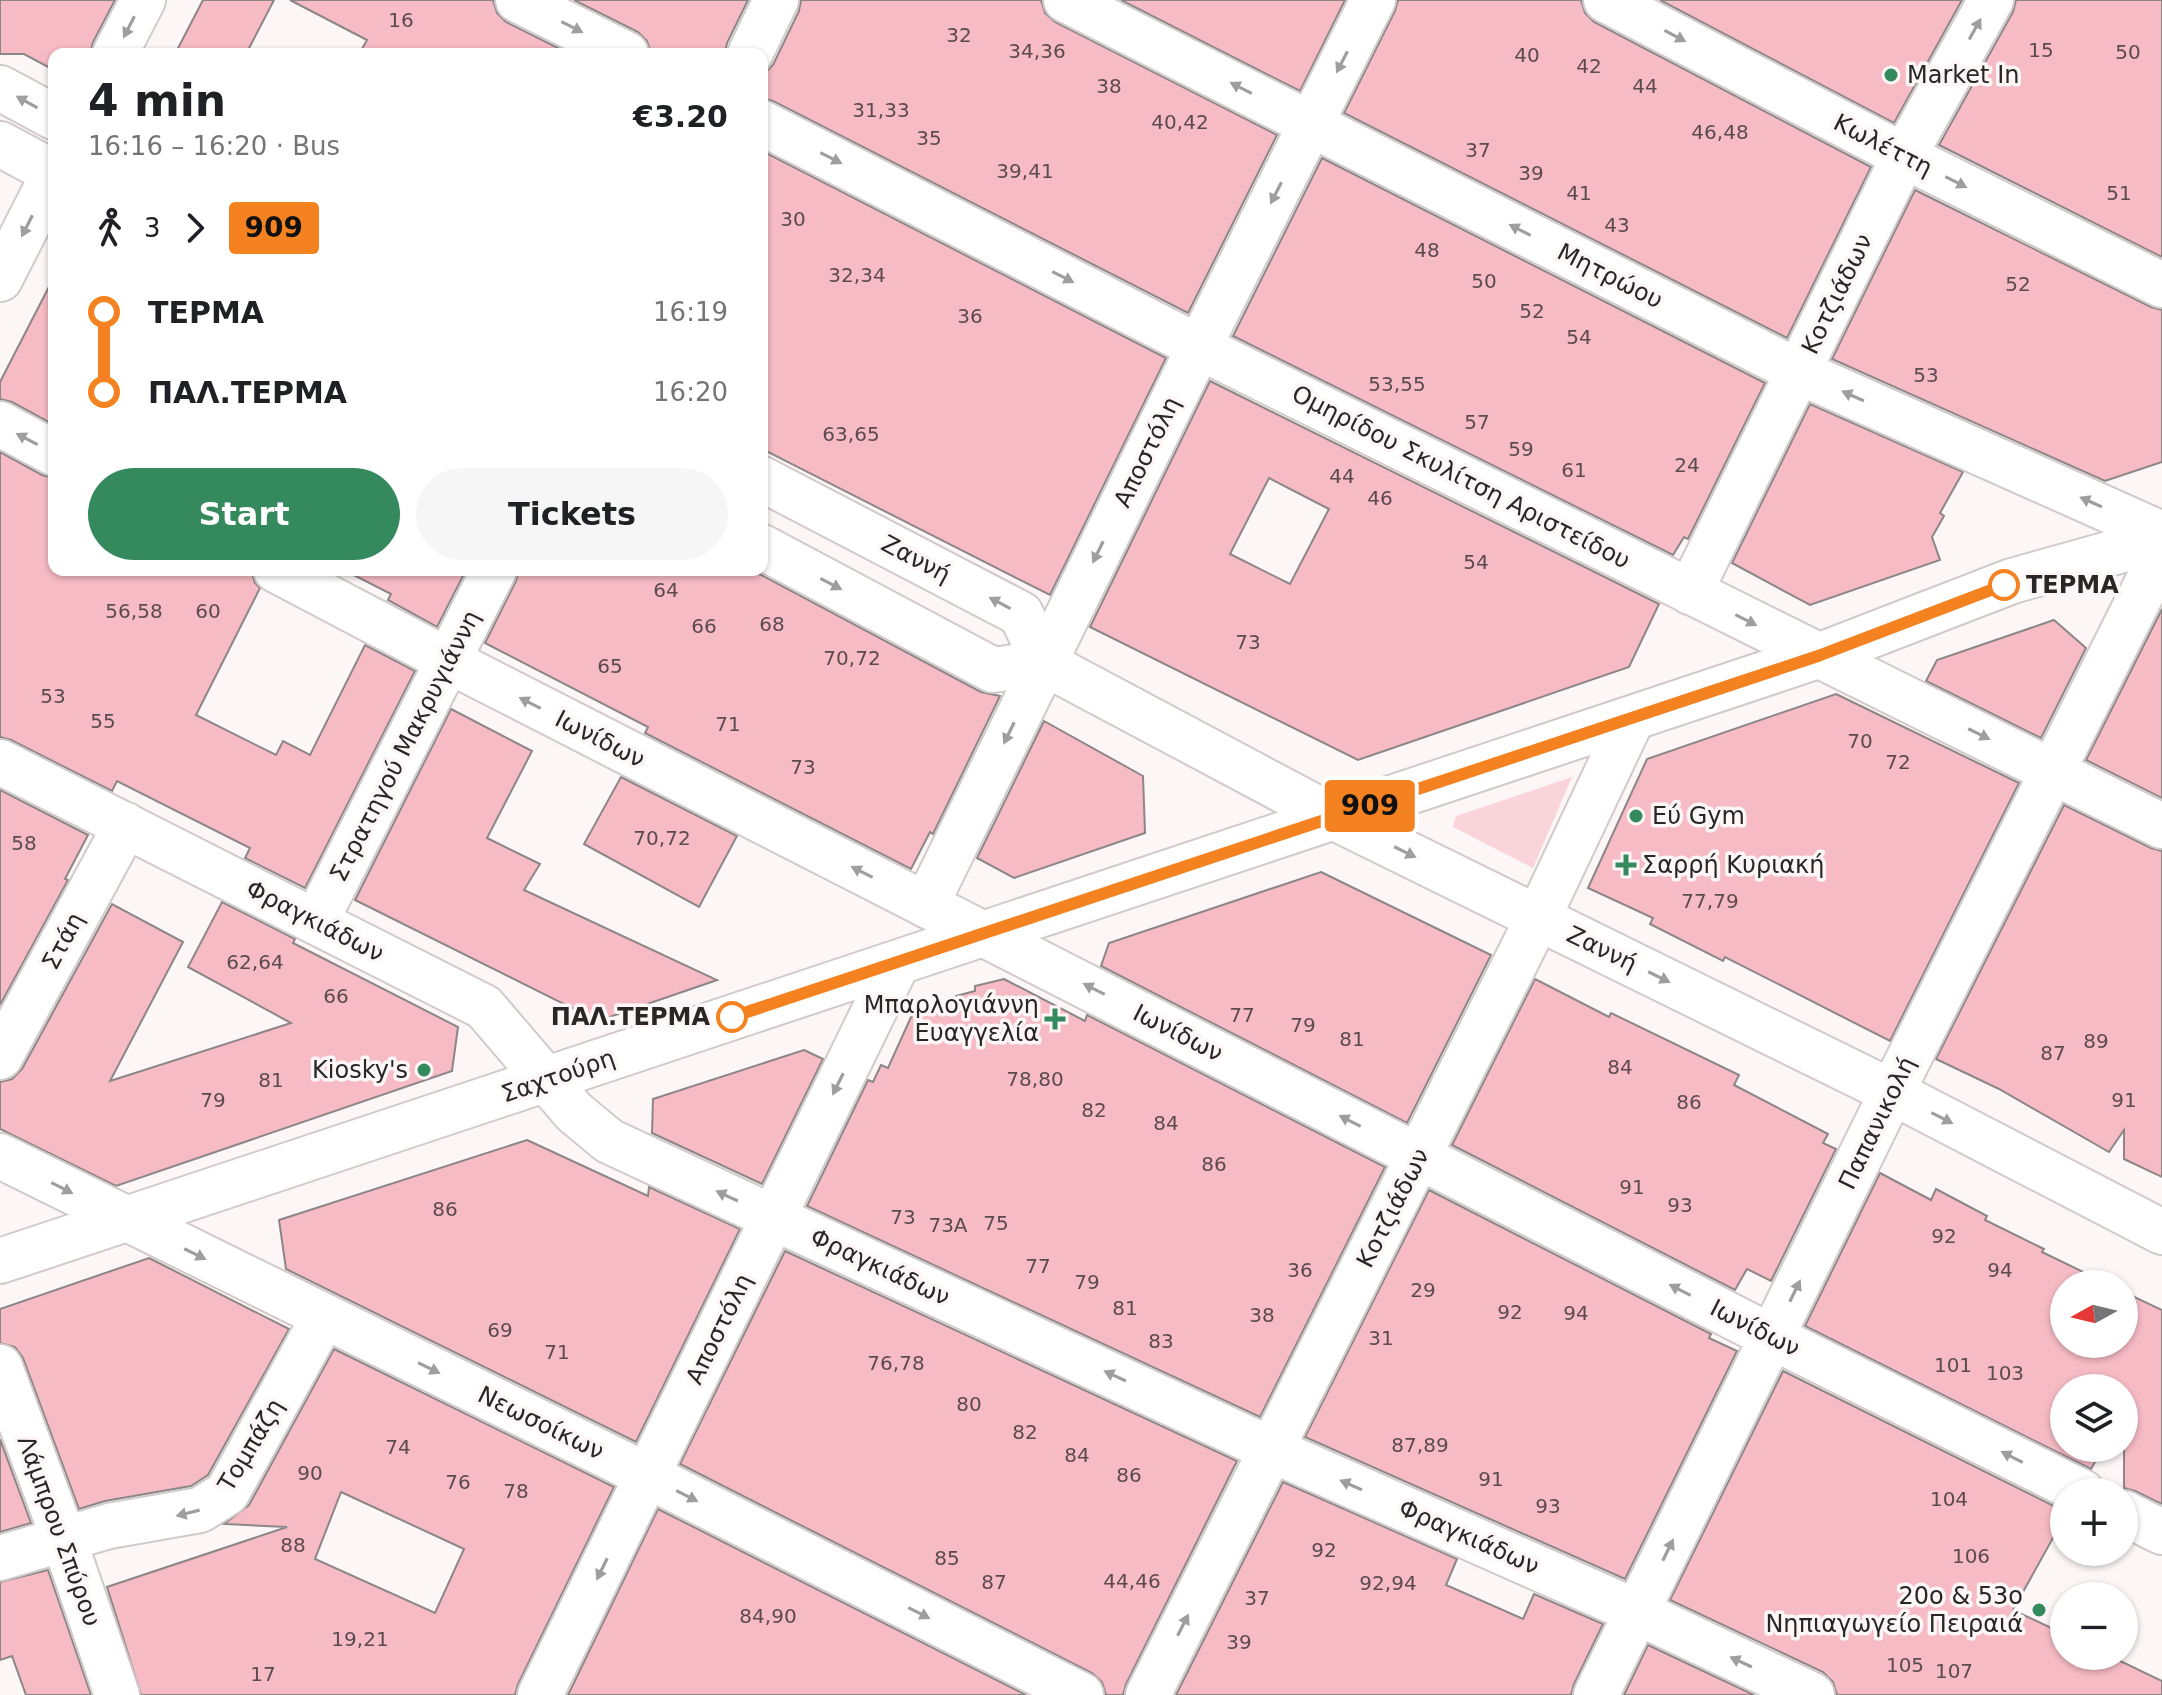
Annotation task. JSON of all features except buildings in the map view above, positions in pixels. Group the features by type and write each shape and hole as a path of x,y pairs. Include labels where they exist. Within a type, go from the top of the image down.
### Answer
{"street":[{"path":"118,48 143,0"},
{"path":"518,0 614,48"},
{"path":"753,48 776,0"},
{"name":"Μητρώου","path":"1066,0 1799,372 2162,536"},
{"name":"Αποστόλη","path":"926,905 1373,0"},
{"name":"Κωλέττη","path":"1606,0 1904,156 2162,285"},
{"name":"Κοτζιάδων","path":"1690,592 1904,156 1991,0"},
{"path":"0,88 48,114"},
{"name":"Ομηρίδου Σκυλίτση Αριστείδου","path":"768,126 1199,347 2162,826"},
{"path":"0,144 48,170"},
{"path":"0,279 48,185"},
{"path":"0,424 48,450"},
{"name":"Ζαννή","path":"768,482 1021,614 1044,663 1335,818 1892,1092 2162,1232"},
{"name":"Σαχτούρη","path":"0,1261 897,964 1081,899 1632,719 1818,656 2012,581 2162,536"},
{"path":"768,550 993,670 1044,663"},
{"name":"Παπανικολή","path":"1596,1695 1892,1092 2162,553"},
{"name":"Ιωνίδων","path":"287,576 1419,1157 2054,1478"},
{"name":"Στρατηγού Μακρυγιάννη","path":"316,921 491,576"},
{"name":"Κοτζιάδων","path":"1148,1695 1538,918 1632,719"},
{"name":"Φραγκιάδων","path":"0,762 484,1007 574,1112 609,1141 1272,1450 1637,1612 1812,1695"},
{"name":"Στάη","path":"0,1057 126,825"},
{"name":"Αποστόλη","path":"540,1695 897,964"},
{"name":"Νεωσοίκων","path":"0,1156 648,1476 1081,1695"},
{"name":"Τομπάζη","path":"0,1558 63,1537 200,1510 227,1493 324,1316"},
{"name":"Λάμπρου Σπύρου","path":"0,1367 117,1695"},
{"path":"2138,1520 2162,1532"}],"shaded area":[{"path":"1572,777 1533,868 1453,827 1456,816"}],"bus line":[{"name":"909","path":"732,1017 1818,656 2004,585"}],"place":[{"name":"Market In","path":"1891,75"},
{"name":"ΤΕΡΜΑ","path":"2004,585"},
{"name":"Εύ Gym","path":"1636,816"},
{"name":"Σαρρή Κυριακή","path":"1626,865"},
{"name":"ΠΑΛ.ΤΕΡΜΑ","path":"732,1017"},
{"name":"Μπαρλογιάννη Ευαγγελία","path":"1055,1019"},
{"name":"Kiosky's","path":"424,1070"},
{"name":"20ο & 53ο Νηπιαγωγείο Πειραιά","path":"2039,1610"}]}
